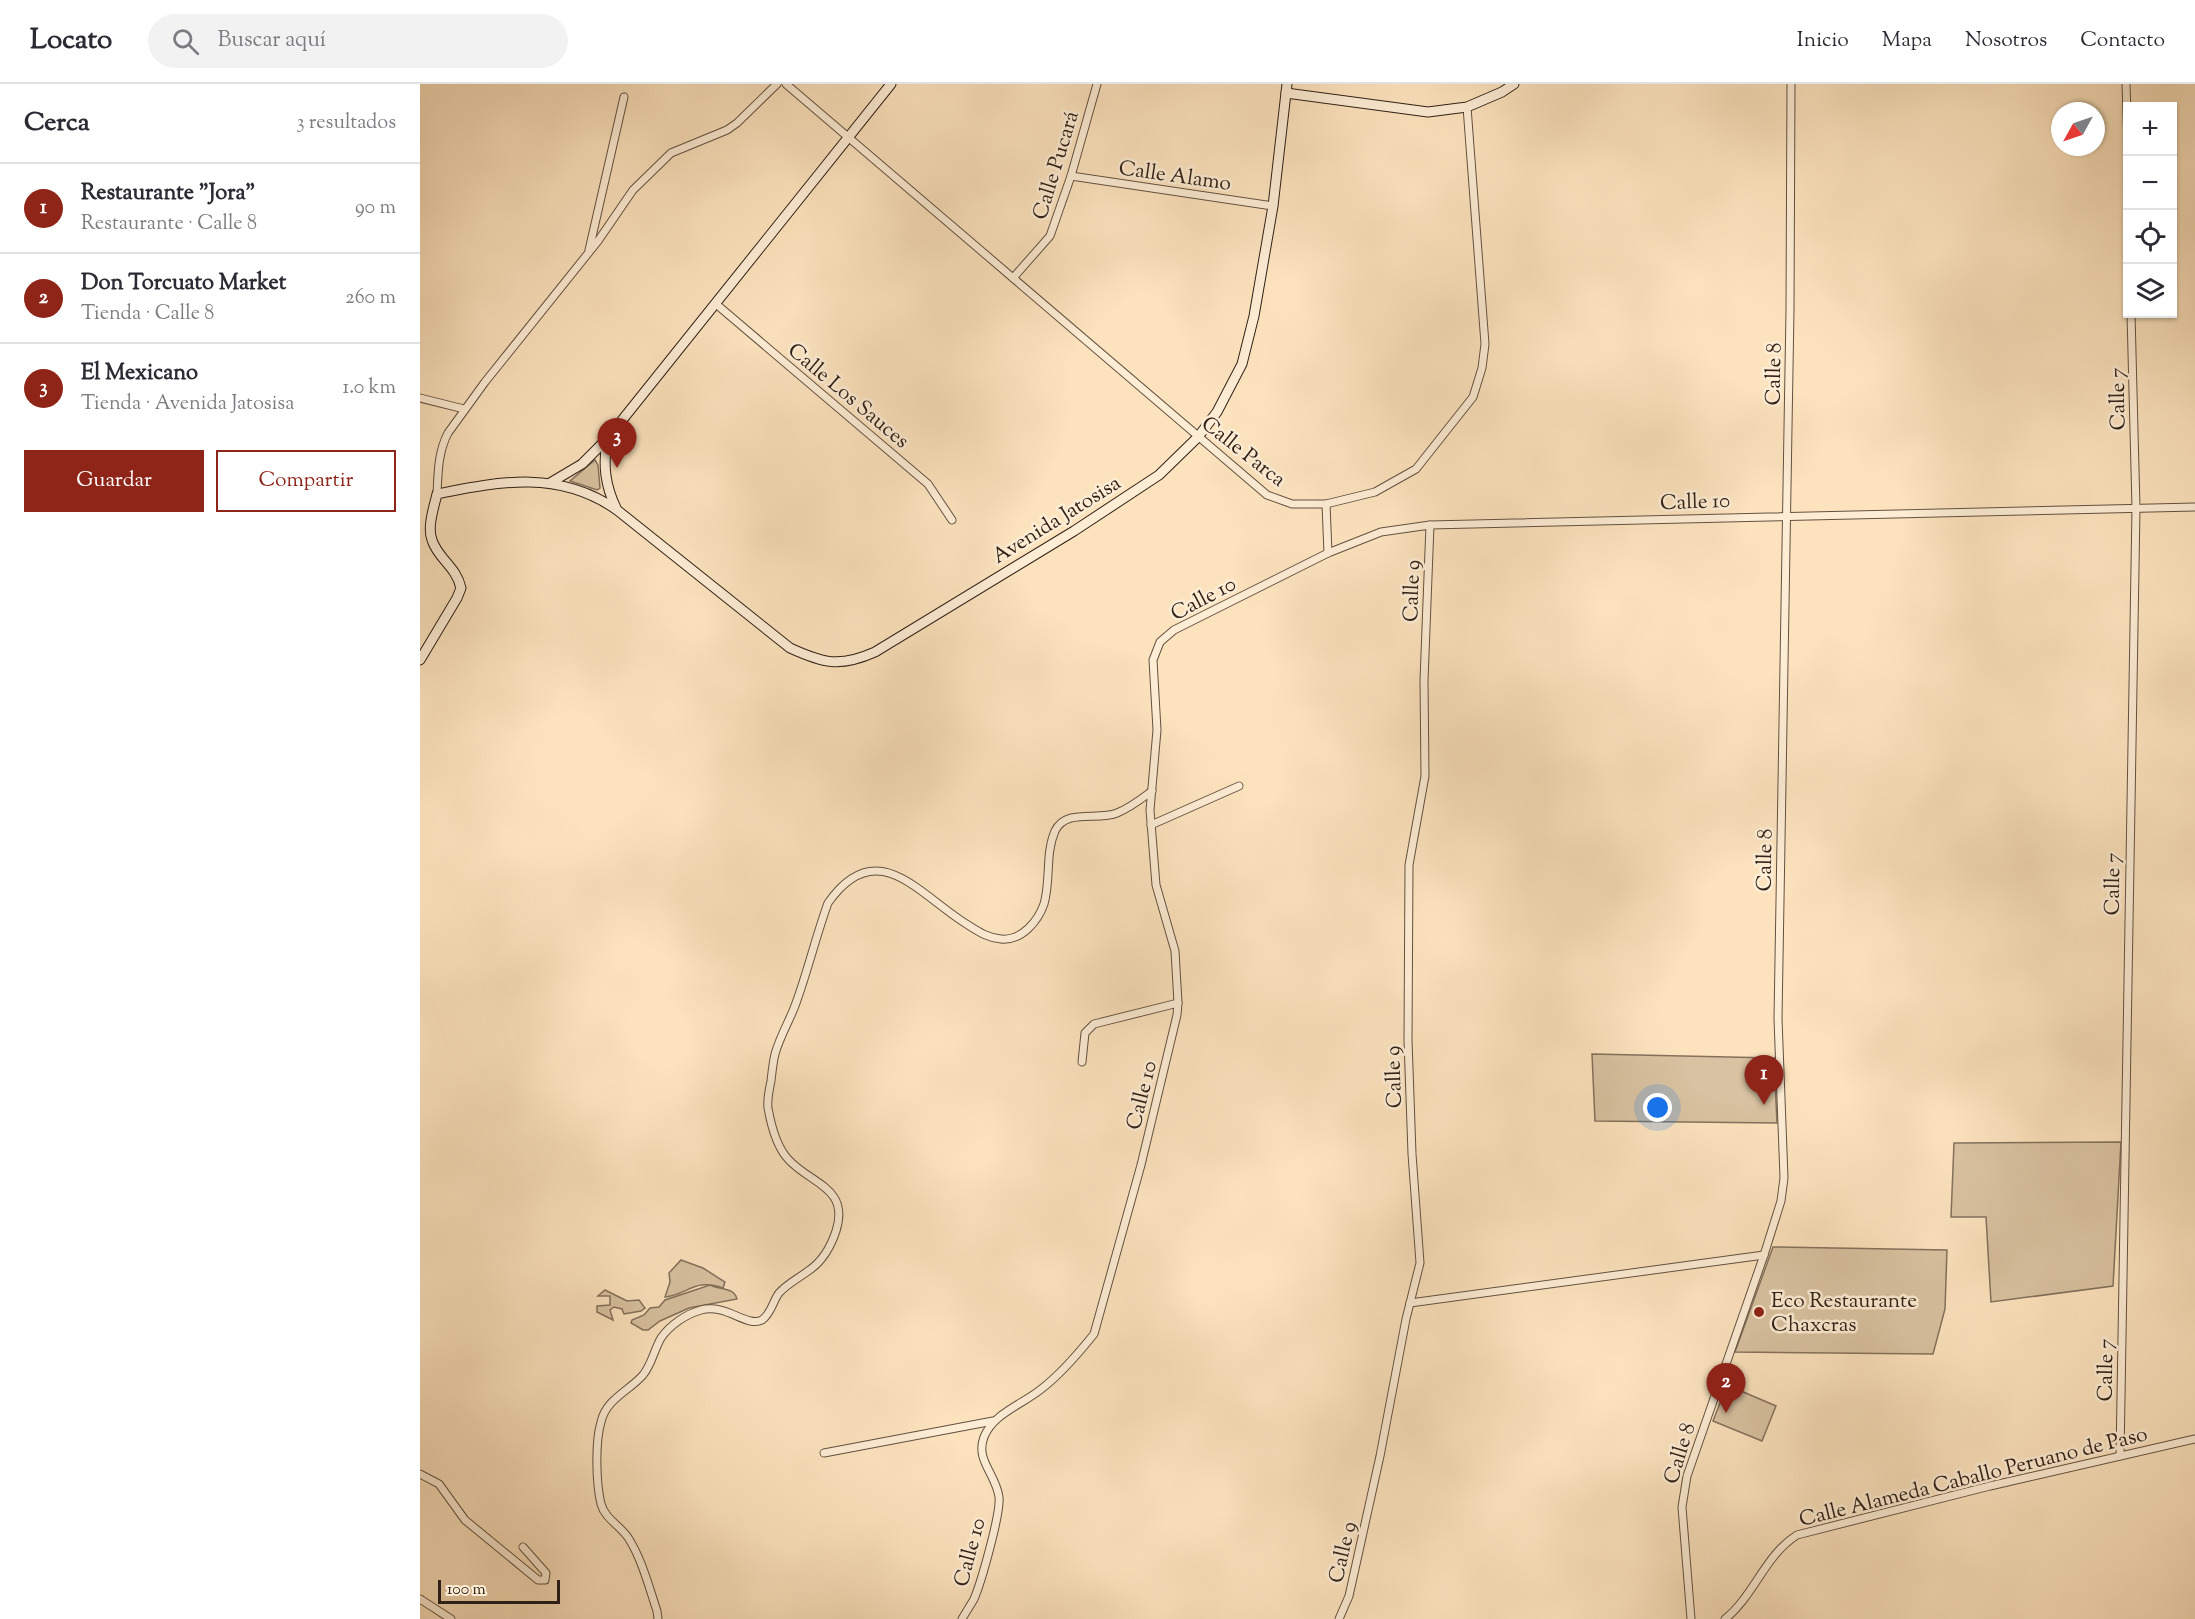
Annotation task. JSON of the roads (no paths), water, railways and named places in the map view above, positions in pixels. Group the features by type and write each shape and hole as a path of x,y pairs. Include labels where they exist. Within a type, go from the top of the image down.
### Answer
{"street":[{"path":"420,660 458,598 461,588 456,572 438,551 431,538 443,441 464,409 598,241 633,190 671,153 727,130 737,123 777,84"},
{"name":"Calle Parca","path":"786,84 1272,499 1292,504 1326,504 1375,492 1416,469 1473,397 1482,368 1485,344 1467,107"},
{"name":"Avenida Jatosisa","path":"550,483 582,464 607,439 891,84"},
{"name":"Calle Pucará","path":"1013,278 1050,236 1071,176 1097,84"},
{"path":"1287,89 1428,112 1467,107 1502,92 1514,84"},
{"name":"Calle 8","path":"1691,1619 1682,1507 1683,1491 1764,1255 1781,1201 1784,1178 1778,1018 1790,310 1791,84"},
{"path":"2126,84 2126,102"},
{"name":"Avenida Jatosisa","path":"437,494 495,484 550,483 578,489 605,501 617,510 790,648 817,660 832,663 860,659 1064,537 1159,475 1198,437 1217,412 1242,364 1254,316 1273,206 1287,89"},
{"path":"589,250 624,97"},
{"name":"Calle Alamo","path":"1071,176 1273,206"},
{"name":"Calle Los Sauces","path":"716,304 928,484 952,520"},
{"name":"Calle 7","path":"2120,1456 2136,508 2131,318"},
{"path":"420,398 464,409"},
{"path":"607,439 604,457 605,476 609,493 617,510"},
{"path":"1326,504 1328,553"},
{"name":"Calle 10","path":"962,1619 975,1598 995,1528 999,1498 993,1476 981,1457 980,1449 984,1435 993,1421 1040,1390 1080,1352 1094,1334 1141,1165 1178,1004 1175,951 1156,885 1151,825 1157,730 1153,660 1160,642 1174,630 1328,553 1381,532 1430,525 2195,507"},
{"name":"Calle 9","path":"1339,1619 1349,1596 1357,1561 1410,1303 1417,1279 1420,1251 1412,1154 1408,1040 1409,866 1425,776 1424,680 1430,525"},
{"path":"1151,825 1239,786"},
{"path":"658,1619 634,1548 627,1536 605,1514 602,1506 599,1494 600,1422 605,1411 615,1399 643,1374 661,1339 678,1322 692,1313 715,1308 727,1310 752,1322 762,1320 768,1314 778,1294 822,1259 831,1244 837,1229 840,1211 838,1203 834,1196 796,1167 784,1154 777,1142 768,1102 775,1054 795,1004 828,903 837,890 853,876 865,872 888,872 908,881 952,915 987,937 1003,940 1012,938 1024,933 1032,925 1044,904 1051,846 1059,825 1074,817 1092,818 1117,813 1152,791"},
{"path":"1082,1062 1085,1033 1094,1024 1178,1004"},
{"path":"1410,1303 1764,1255"},
{"path":"824,1453 993,1421"},
{"name":"Calle Alameda Caballo Peruano de Paso","path":"1725,1619 1735,1610 1779,1551 1797,1535 1990,1486 2195,1439"},
{"path":"420,1474 439,1484 465,1521 538,1580 545,1580 546,1573 523,1547"},
{"path":"420,1599 451,1619"}],"place":[{"name":"El Mexicano","path":"617,468"},
{"name":"Restaurante \"Jora\"","path":"1764,1105"},
{"name":"Eco Restaurante Chaxcras","path":"1759,1312"},
{"name":"Don Torcuato Market","path":"1726,1413"}]}
